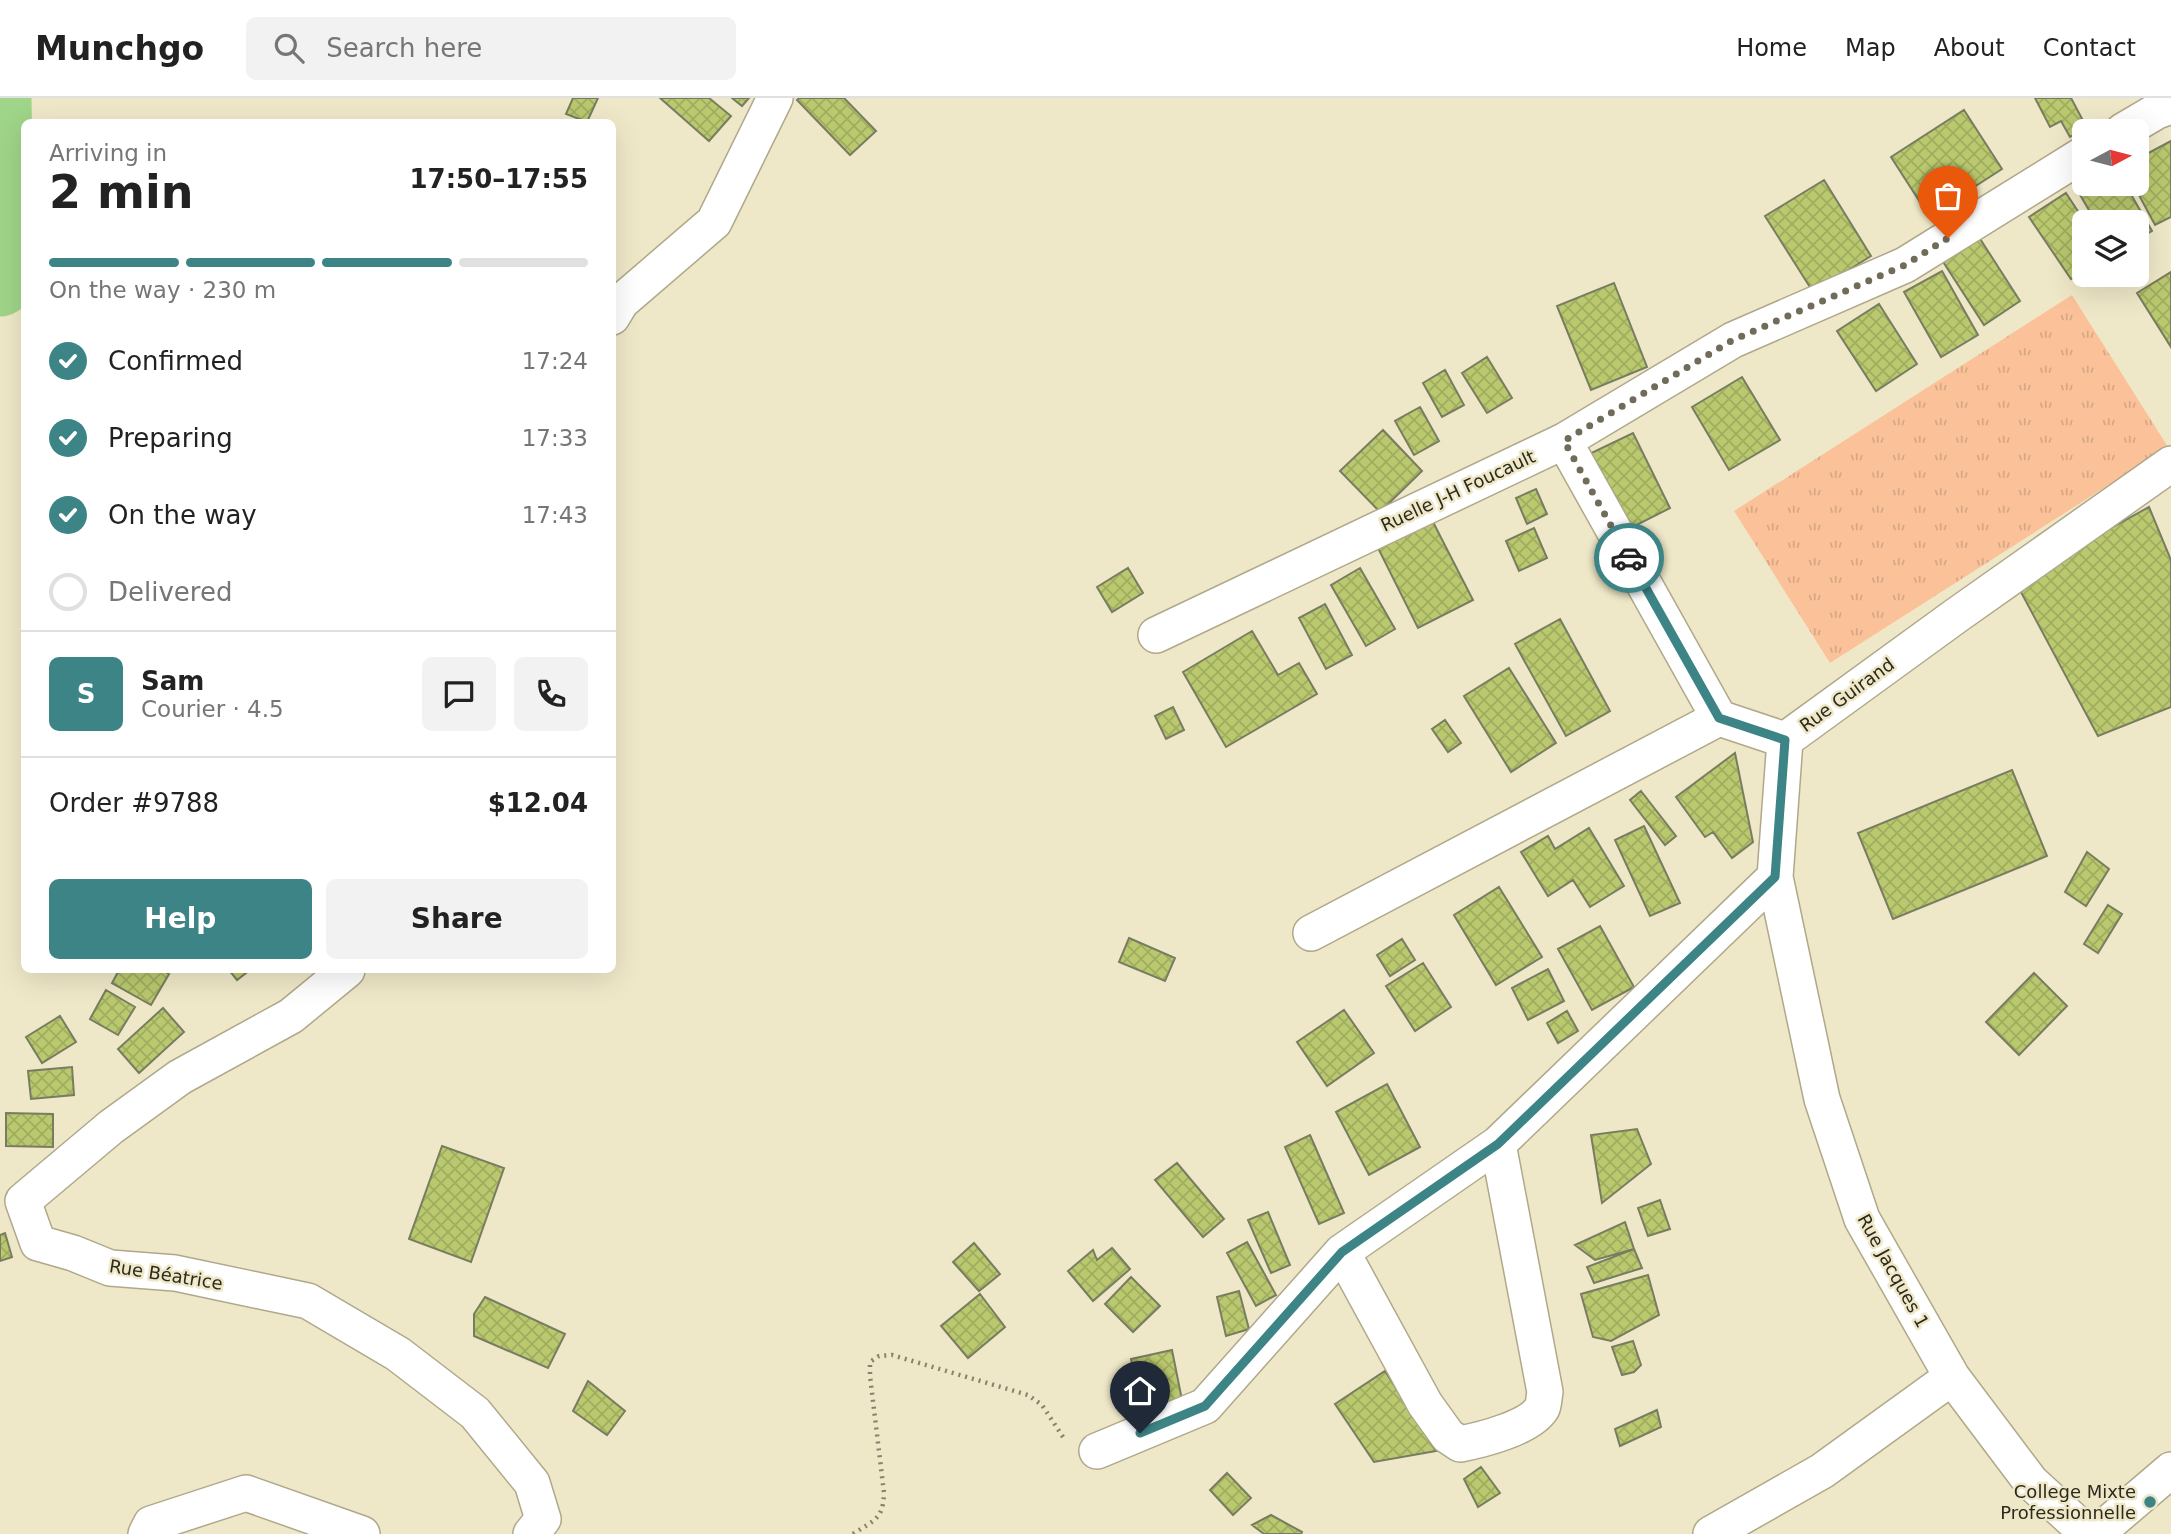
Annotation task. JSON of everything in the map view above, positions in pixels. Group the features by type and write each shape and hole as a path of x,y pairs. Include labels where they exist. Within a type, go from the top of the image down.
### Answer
{"street":[{"path":"616,310 621,302 714,222 775,98"},
{"path":"2143,119 2171,107"},
{"name":"Ruelle J-H Foucault","path":"1156,635 1564,441 1733,340 1905,265 2072,161"},
{"path":"1564,441 1719,718 1785,740"},
{"name":"Rue Guirand","path":"1775,877 1785,740 1956,615 2171,464"},
{"path":"1311,933 1719,718"},
{"path":"1097,1451 1205,1406 1342,1252 1498,1144 1775,877"},
{"name":"Rue Jacques 1","path":"1775,877 1822,1098 1862,1219 1952,1377 2031,1482 2088,1534"},
{"name":"Rue Béatrice","path":"343,973 291,1016 180,1077 111,1127 23,1201 38,1243 74,1253 110,1268 175,1273 308,1301 398,1354 475,1413 532,1483 543,1519 531,1534"},
{"path":"1342,1252 1426,1404 1448,1436 1460,1444 1472,1442 1528,1421 1542,1408 1545,1392 1498,1144"},
{"path":"1711,1534 1822,1471 1952,1377"},
{"path":"2096,1534 2171,1470"},
{"path":"146,1534 151,1524 246,1493 362,1534"}],"path":[{"path":"853,1534 879,1517 883,1504 884,1493 870,1376 870,1363 879,1356 892,1355 1028,1395 1042,1405 1067,1443 1081,1452 1097,1451"}],"green space":[{"path":"2072,295 2168,447 1830,663 1734,511"}],"building":[{"path":"573,98 598,98 588,119 566,114"},
{"path":"660,98 709,98 731,116 709,141"},
{"path":"732,98 749,98 742,106"},
{"path":"844,98 876,131 850,155 797,100"},
{"path":"2035,98 2071,98 2082,119 2072,119 2072,136 2070,137 2061,121 2050,127"},
{"path":"1964,110 2002,169 1929,216 1891,157"},
{"path":"2171,141 2171,217 2155,225 2139,196 2149,196 2149,153"},
{"path":"1824,180 1871,256 1813,292 1765,216"},
{"path":"2066,193 2077,210 2072,210 2071,279 2029,217"},
{"path":"2081,196 2132,196 2140,210 2089,210"},
{"path":"1977,234 2020,301 1984,325 1940,257"},
{"path":"1942,271 1978,335 1941,357 1904,292"},
{"path":"2171,272 2171,347 2137,293"},
{"path":"1614,283 1647,367 1591,390 1557,306"},
{"path":"1879,304 1917,364 1876,391 1837,331"},
{"path":"1487,357 1512,398 1487,413 1462,373"},
{"path":"1445,370 1464,405 1442,417 1423,383"},
{"path":"1742,377 1780,440 1729,470 1692,407"},
{"path":"1420,407 1439,441 1414,455 1395,421"},
{"path":"1383,430 1422,471 1380,512 1340,471"},
{"path":"1633,433 1670,508 1619,534 1581,458"},
{"path":"1536,489 1547,514 1527,524 1516,498"},
{"path":"2149,507 2171,560 2171,707 2098,736 2015,581"},
{"path":"1432,520 1473,600 1418,628 1378,548"},
{"path":"1534,528 1547,558 1519,571 1506,541"},
{"path":"1128,568 1143,593 1112,612 1097,587"},
{"path":"1360,568 1395,629 1366,646 1331,585"},
{"path":"1325,604 1352,655 1326,669 1299,618"},
{"path":"1560,619 1610,711 1566,736 1515,644"},
{"path":"1252,631 1278,675 1299,663 1317,694 1226,747 1183,672"},
{"path":"1509,668 1556,743 1511,772 1464,696"},
{"path":"1173,707 1184,730 1166,739 1155,716"},
{"path":"1445,720 1461,743 1448,752 1432,729"},
{"path":"1735,753 1753,842 1732,858 1713,832 1705,837 1676,797"},
{"path":"2012,770 2047,856 1893,919 1858,833"},
{"path":"1641,791 1676,836 1665,845 1630,800"},
{"path":"1644,826 1680,903 1650,916 1615,840"},
{"path":"1589,828 1624,886 1590,907 1573,880 1548,896 1521,852 1548,836 1555,849"},
{"path":"2087,852 2109,869 2086,906 2065,892"},
{"path":"1499,887 1542,957 1496,985 1454,915"},
{"path":"2108,905 2122,914 2098,953 2084,944"},
{"path":"1600,926 1634,987 1592,1010 1558,949"},
{"path":"1129,938 1175,958 1165,981 1119,962"},
{"path":"1402,939 1415,960 1390,976 1377,955"},
{"path":"1423,963 1451,1007 1415,1031 1386,986"},
{"path":"1548,969 1564,1001 1528,1020 1512,988"},
{"path":"117,973 169,974 151,1005 112,983"},
{"path":"231,973 246,973 237,980"},
{"path":"2034,973 2067,1006 2019,1055 1986,1022"},
{"path":"106,990 135,1007 118,1035 90,1019"},
{"path":"163,1008 184,1032 139,1073 118,1049"},
{"path":"1344,1010 1374,1053 1327,1086 1297,1042"},
{"path":"1567,1011 1578,1031 1558,1043 1547,1023"},
{"path":"60,1016 76,1042 42,1063 26,1037"},
{"path":"72,1067 74,1095 31,1099 28,1071"},
{"path":"1387,1084 1420,1147 1369,1175 1336,1112"},
{"path":"6,1113 53,1114 53,1147 6,1146"},
{"path":"1637,1129 1651,1164 1602,1203 1591,1135"},
{"path":"1310,1135 1344,1213 1319,1224 1285,1147"},
{"path":"442,1146 504,1168 471,1262 409,1239"},
{"path":"1177,1163 1224,1219 1203,1237 1155,1180"},
{"path":"1660,1200 1670,1229 1648,1236 1638,1208"},
{"path":"1268,1212 1290,1265 1271,1273 1248,1220"},
{"path":"1625,1222 1634,1249 1595,1260 1575,1245"},
{"path":"5,1233 12,1257 0,1261 0,1235"},
{"path":"1247,1242 1276,1295 1256,1306 1227,1253"},
{"path":"974,1243 1000,1274 979,1291 953,1262"},
{"path":"1112,1248 1130,1269 1093,1301 1068,1271 1093,1250 1097,1260"},
{"path":"1634,1249 1642,1268 1594,1283 1587,1267"},
{"path":"1648,1275 1659,1315 1611,1341 1593,1337 1581,1294"},
{"path":"1131,1277 1160,1306 1133,1332 1105,1304"},
{"path":"1239,1291 1249,1329 1226,1336 1217,1297"},
{"path":"980,1294 1005,1327 968,1358 941,1326"},
{"path":"485,1297 565,1334 548,1368 474,1336 474,1314"},
{"path":"1633,1341 1641,1365 1634,1372 1622,1375 1612,1347"},
{"path":"1172,1350 1182,1400 1142,1408 1131,1359"},
{"path":"1385,1371 1436,1451 1374,1462 1335,1404"},
{"path":"588,1381 625,1411 607,1435 573,1411"},
{"path":"1657,1410 1661,1427 1620,1446 1615,1429"},
{"path":"1481,1467 1500,1493 1478,1507 1464,1479"},
{"path":"1227,1473 1251,1498 1233,1515 1210,1490"},
{"path":"1271,1515 1302,1532 1301,1534 1264,1534 1252,1525"}],"waterway":[{"path":"0,98 3,283 0,285"}],"way so far":[{"path":"1629,558 1564,441 1733,340 1905,265 1948,238"}],"place":[{"name":"College Mixte Professionnelle","path":"2150,1502"}],"route":[{"path":"1140,1433 1205,1406 1342,1252 1498,1144 1775,877 1785,740 1719,718 1629,558"}]}
